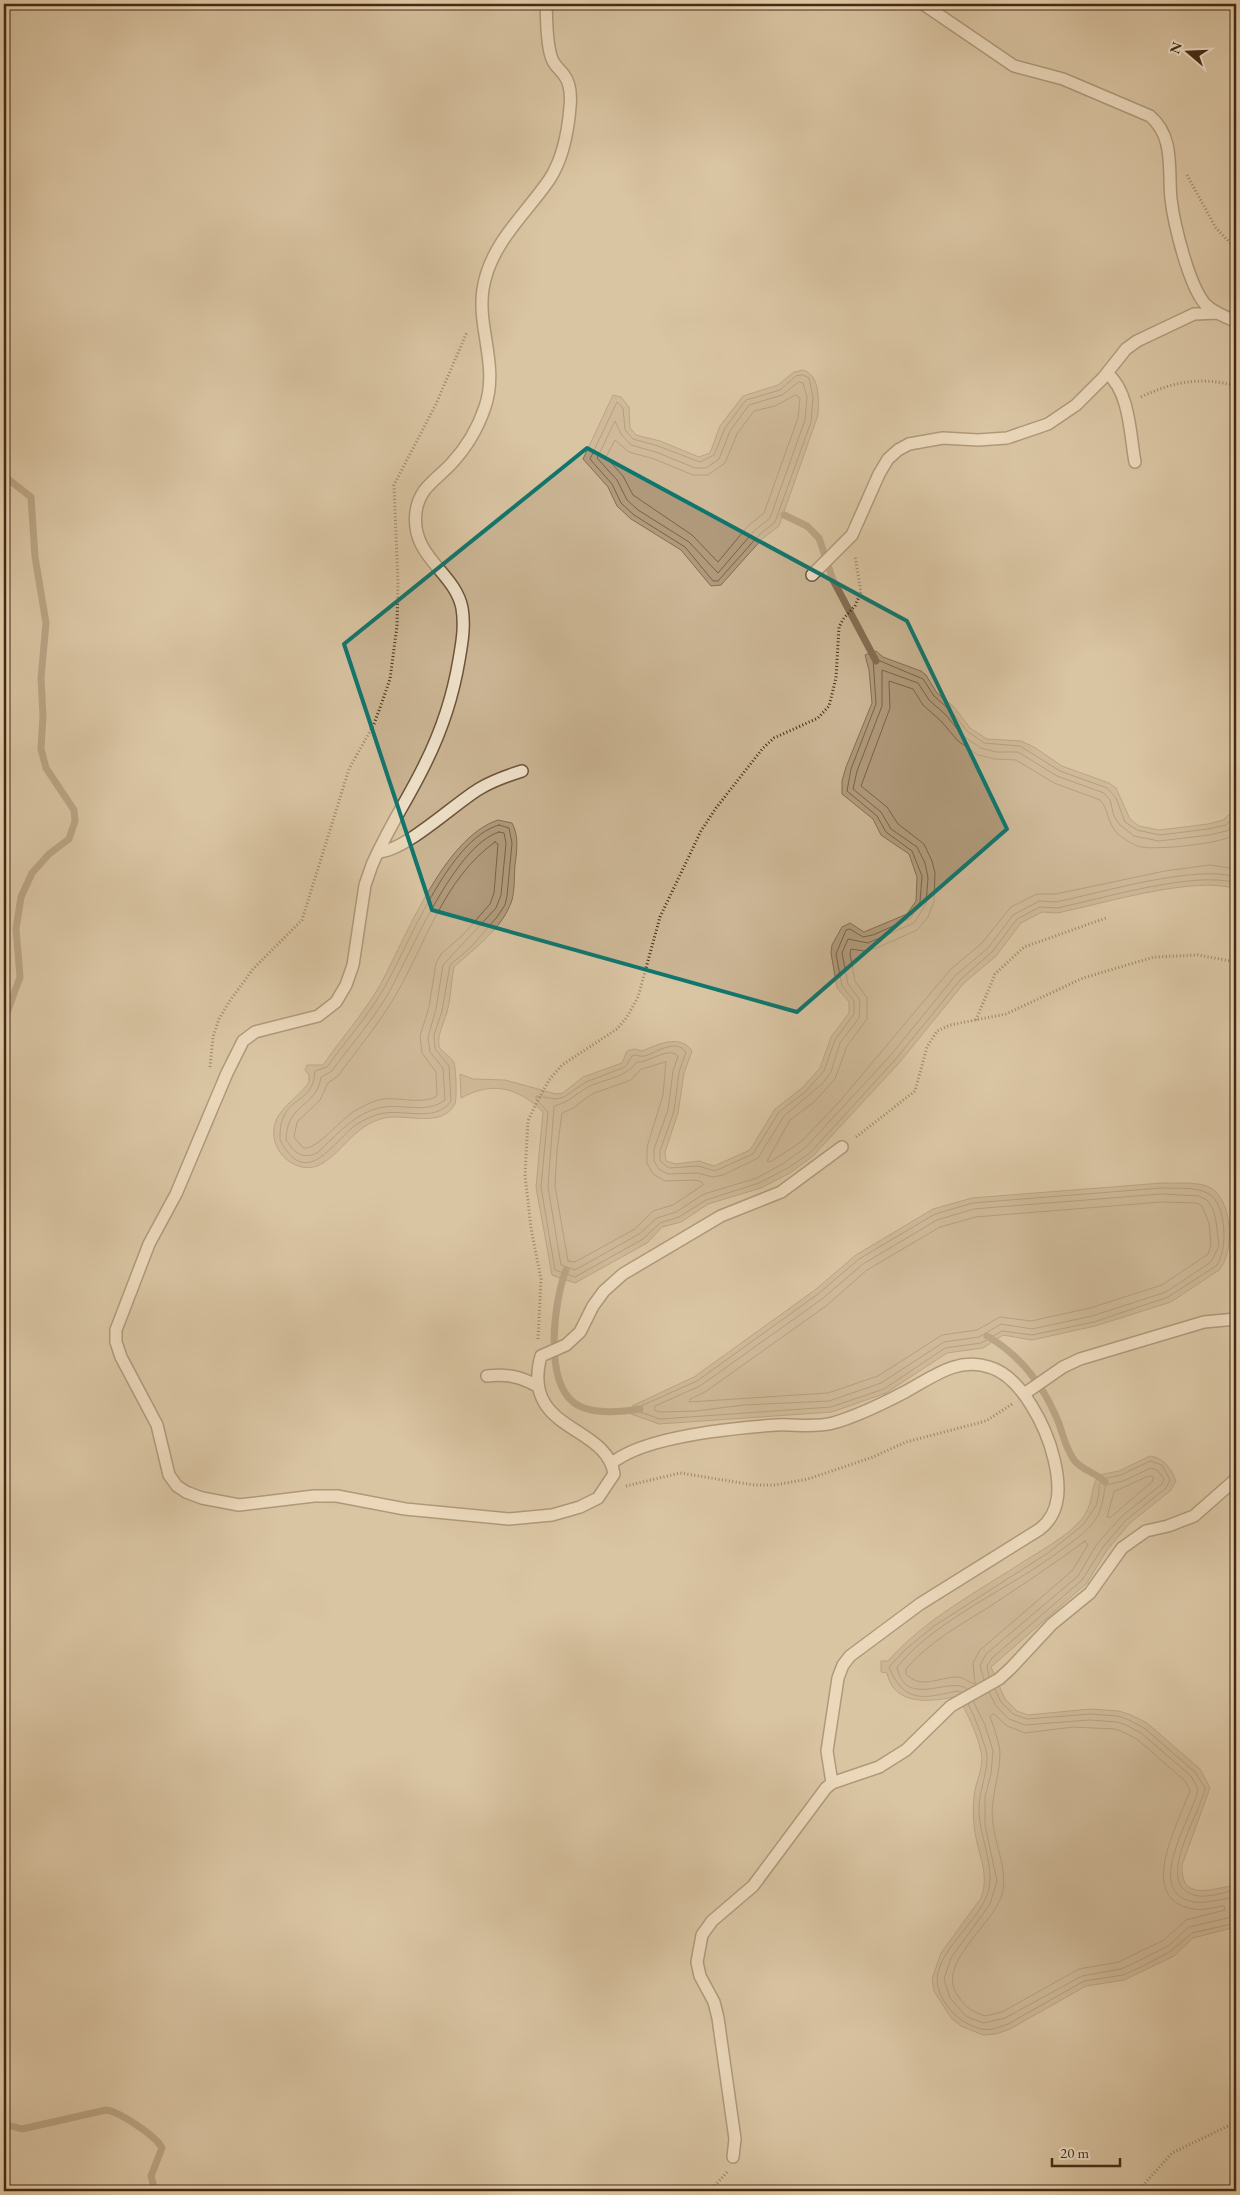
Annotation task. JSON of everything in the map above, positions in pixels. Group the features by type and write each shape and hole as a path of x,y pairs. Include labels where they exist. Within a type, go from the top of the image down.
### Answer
{"lane":[{"path":"546,4 550,55 554,65 566,77 570,88 567,135 559,160 550,179 498,248 488,269 483,291 490,359 489,382 486,404 477,428 465,448 450,466 429,482 422,492 416,512 416,526 422,549 453,589 462,606 462,643 456,677 439,733 424,766 378,852 365,885 353,965 346,985 336,1002 318,1016 255,1032 243,1041 216,1097 176,1194 149,1244 116,1330 116,1342 121,1358 157,1425 169,1475 177,1486 202,1498 239,1505 314,1496 337,1496 405,1509 509,1519 552,1515 580,1507 598,1498 623,1454 640,1448 694,1435 732,1429 778,1425 816,1426 832,1423 858,1415 906,1392 944,1369 960,1364 991,1367 1006,1376 1027,1392 1054,1458 1059,1485 1054,1513 1049,1522 1040,1529 920,1604 850,1656 843,1665 838,1678 827,1752 832,1783"},
{"path":"923,4 1014,66 1063,79 1150,116 1160,124 1169,150 1171,200 1180,240 1196,289 1206,305 1236,322"},
{"path":"812,575 848,538 878,474 888,459 898,450 910,444 943,438 978,440 1006,438 1048,424 1076,405 1107,373 1126,349 1137,341 1194,314 1218,313"},
{"path":"1107,373 1118,386 1123,400 1135,462"},
{"path":"378,852 386,852 401,845 498,778 522,771"},
{"path":"613,1469 603,1451 551,1412 537,1386 536,1375 543,1354 566,1346 580,1332 604,1291 622,1274 721,1216 781,1192 842,1148"},
{"path":"1027,1392 1080,1359 1204,1322 1236,1319"},
{"path":"486,1376 502,1374 523,1378 537,1386"},
{"path":"733,2157 735,2139 718,2018 714,2002 700,1976 697,1962 702,1935 712,1921 753,1886 815,1801 832,1783 879,1767 906,1750 931,1728 944,1712 999,1679 1052,1624 1090,1593 1122,1548 1146,1531 1168,1526 1194,1516 1236,1479"}],"path":[{"path":"1169,150 1184,170 1216,228 1236,249"},
{"path":"216,1097 210,1080 210,1060 213,1036 219,1019 253,969 302,920 349,769 374,724 390,679 395,653 398,583 394,485 436,404 471,323"},
{"path":"1123,400 1140,398 1164,386 1179,382 1236,386"},
{"path":"543,1354 538,1318 541,1279 531,1228 525,1175 528,1121 544,1088 562,1065 617,1029 628,1017 638,997 660,917 701,831 716,808 763,748 774,738 818,718 829,706 836,678 839,627 855,606 861,592 848,538"},
{"path":"976,1020 995,974 1024,947 1106,918"},
{"path":"842,1148 915,1091 926,1047 937,1031 950,1025 1006,1014 1083,978 1154,957 1198,955 1236,962"},
{"path":"613,1469 618,1484 624,1486 680,1473 754,1485 775,1485 808,1479 873,1458 906,1442 986,1421 1027,1392"},
{"path":"1138,2191 1172,2153 1236,2122"},
{"path":"710,2191 728,2173 733,2157"}],"highlighted area":[{"path":"587,448 907,621 1007,829 797,1012 432,910 344,644"}],"shaded area":[{"path":"4,4 1236,4 1236,2191 4,2191"}],"water":[{"path":"803,370 813,377 815,382 818,395 818,415 779,526 762,539 721,585 711,586 681,550 631,519 617,506 608,487 583,459 613,395 621,397 629,407 630,428 636,435 660,441 699,457 710,453 720,426 743,396 778,385 794,372"},
{"path":"876,651 883,657 921,671 926,675 937,693 954,707 970,728 987,739 1021,741 1034,747 1062,766 1109,783 1116,788 1130,819 1139,826 1159,830 1208,824 1223,820 1236,808 1236,889 1218,886 1173,888 1057,913 1042,912 1021,923 996,956 964,983 899,1063 813,1156 790,1173 761,1188 708,1204 681,1222 662,1227 647,1243 575,1283 552,1275 536,1187 543,1112 524,1097 504,1089 483,1090 461,1098 460,1074 473,1079 505,1080 556,1094 563,1093 583,1077 622,1063 627,1051 635,1049 642,1051 668,1042 681,1043 692,1051 684,1073 678,1113 665,1152 666,1161 676,1164 699,1161 714,1166 750,1150 775,1109 802,1088 820,1068 831,1037 849,1013 849,1002 837,988 831,953 832,945 842,927 850,923 864,932 907,914 916,901 917,877 909,854 881,835 873,819 842,794 842,781 846,767 872,703 869,670 865,655"},
{"path":"498,820 512,823 517,838 513,896 502,920 479,945 454,967 448,1007 440,1033 439,1046 454,1063 455,1104 449,1112 432,1118 384,1118 365,1126 323,1163 309,1168 294,1165 278,1149 275,1142 275,1123 284,1108 309,1082 309,1075 305,1070 307,1065 323,1065 366,1007 379,987 414,918 443,868 460,847 478,830"},
{"path":"1162,1183 1204,1185 1215,1191 1225,1208 1229,1230 1227,1253 1219,1270 1171,1302 1095,1326 1032,1340 1003,1335 983,1348 947,1353 886,1393 832,1412 659,1424 631,1414 632,1406 694,1377 815,1290 856,1255 933,1209 972,1198"},
{"path":"1150,1456 1163,1461 1172,1472 1176,1481 1170,1491 1130,1523 1107,1550 1087,1583 991,1667 1005,1699 1017,1711 1028,1715 1090,1709 1119,1711 1147,1723 1200,1769 1210,1788 1182,1865 1183,1877 1186,1884 1192,1889 1208,1890 1236,1885 1236,1927 1193,1938 1174,1956 1124,1980 1086,1986 1010,2029 996,2034 983,2035 961,2026 951,2018 934,1991 932,1979 941,1953 981,1898 984,1888 983,1870 973,1813 975,1791 982,1763 977,1737 958,1696 937,1700 906,1697 897,1692 891,1684 887,1673 881,1672 881,1661 888,1661 919,1631 936,1618 1048,1547 1069,1531 1085,1514 1099,1475 1119,1471"}],"waterway":[{"path":"4,476 31,497 35,557 46,623 41,678 43,716 41,749 46,768 74,810 75,821 69,839 49,854 32,873 21,897 16,929 20,977 4,1021"},
{"path":"784,515 807,526 819,538 833,580 876,661"},
{"path":"566,1270 558,1300 554,1339 558,1376 564,1391 573,1402 596,1411 615,1412 640,1409"},
{"path":"987,1336 1010,1352 1038,1383 1052,1408 1066,1445 1074,1460 1105,1482"},
{"path":"4,2124 22,2129 106,2110 120,2115 153,2137 162,2148 151,2176 155,2191"}]}
